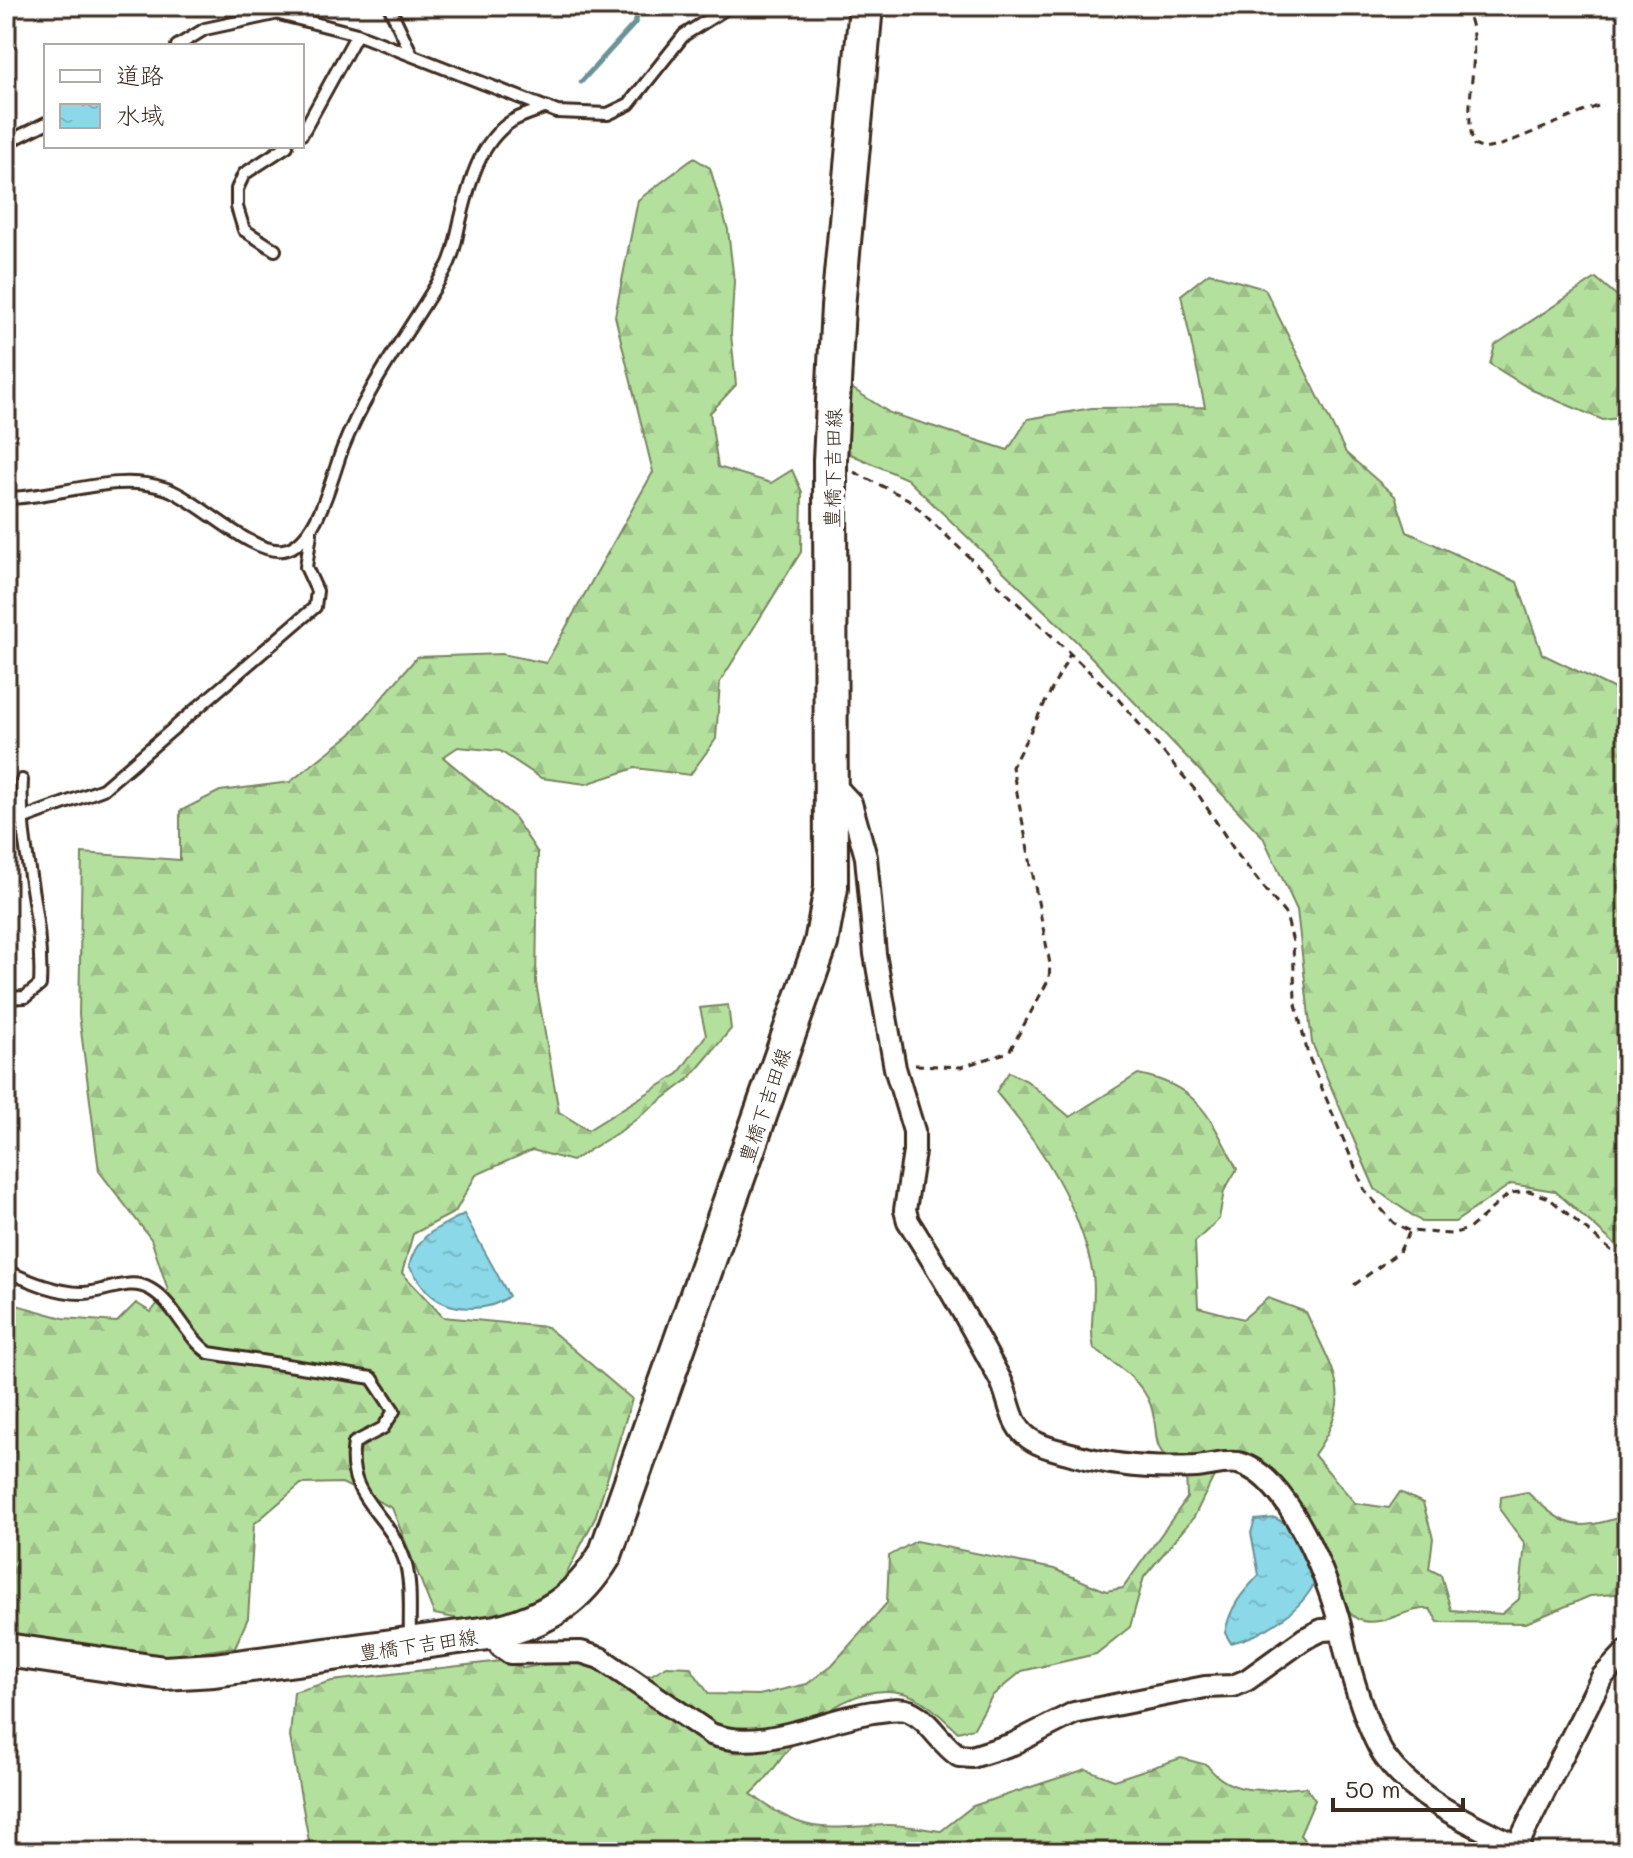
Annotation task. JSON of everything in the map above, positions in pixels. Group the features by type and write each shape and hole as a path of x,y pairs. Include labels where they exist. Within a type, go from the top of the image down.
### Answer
{"main road":[{"name":"豊橋下吉田線","path":"6,1650 164,1673 214,1670 496,1632 529,1624 560,1609 589,1581 605,1555 625,1506 821,943 831,888 830,460 838,307 866,6"}],"street":[{"path":"829,784 851,803 866,857 875,954 895,1068 914,1131 905,1210 908,1221 975,1333 1023,1433 1039,1444 1110,1463 1196,1467 1235,1462 1245,1466 1280,1498 1314,1549 1331,1588 1354,1681 1385,1757 1444,1810 1516,1849 1602,1677 1627,1651"},
{"path":"496,1632 500,1646 510,1653 581,1652 600,1658 711,1734 727,1740 746,1743 847,1716 894,1709 908,1711 924,1721 959,1756 972,1757 1030,1737 1074,1713 1205,1687 1233,1686 1304,1639 1322,1630 1341,1629"}],"lane":[{"path":"248,6 357,34 557,112 608,114 629,104 684,35 730,6"},
{"path":"389,6 412,55"},
{"path":"180,44 205,29 281,13"},
{"path":"304,130 357,34"},
{"path":"19,820 103,789 315,607 317,591 306,567 311,531 348,437 400,338 450,264 468,188 484,151 511,121 546,107"},
{"path":"6,143 44,124"},
{"path":"275,250 244,230 237,207 237,189 244,174 284,148"},
{"path":"6,498 33,498 113,483 144,484 192,501 268,550 284,550 300,544 311,531"},
{"path":"6,998 25,997 40,985 40,938 19,820 22,780"},
{"path":"6,1271 38,1284 82,1293 137,1282 154,1291 194,1343 209,1353 372,1378 394,1411 383,1428 354,1443 350,1465 355,1485 389,1527 407,1566 411,1645"}],"path":[{"path":"1464,6 1468,14 1474,72 1469,116 1474,145 1484,149 1499,146 1598,106"},
{"path":"830,460 908,499 1118,699 1196,791 1237,854 1286,915 1293,942 1295,1000 1308,1055 1365,1191 1394,1223 1410,1231 1451,1234 1469,1229 1510,1193 1529,1191 1549,1198 1627,1264"},
{"path":"895,1068 921,1065 961,1067 1009,1052 1049,979 1050,964 1012,767 1070,654"},
{"path":"1354,1285 1399,1252 1410,1231"}],"green space":[{"path":"694,158 710,168 728,230 734,281 731,334 736,385 710,413 718,467 771,483 792,470 802,492 801,552 720,682 716,739 690,775 635,768 586,784 541,778 500,751 458,747 443,757 513,816 538,853 536,983 559,1112 588,1130 678,1074 706,1035 700,1008 728,1005 731,1029 689,1079 622,1130 572,1161 532,1150 476,1175 455,1212 413,1234 402,1273 443,1317 547,1327 632,1399 595,1518 560,1586 514,1610 469,1621 434,1614 392,1508 342,1483 301,1484 254,1524 248,1618 235,1647 168,1657 101,1651 6,1633 6,1302 63,1318 117,1322 136,1303 151,1312 168,1290 151,1239 99,1171 79,1015 82,853 180,860 180,811 220,791 290,782 351,734 417,657 502,654 546,663 653,472 615,316 638,200"},
{"path":"1209,273 1265,289 1346,453 1395,496 1407,532 1517,582 1542,654 1627,695 1627,1255 1555,1191 1511,1184 1455,1222 1422,1222 1375,1189 1312,1043 1297,910 1263,837 1076,641 907,479 848,453 850,387 890,413 1008,450 1028,419 1092,408 1205,407 1181,295"},
{"path":"1596,278 1616,295 1627,295 1627,417 1603,420 1532,390 1490,364 1495,345"},
{"path":"1009,1072 1027,1081 1070,1117 1138,1074 1176,1087 1201,1107 1237,1169 1224,1191 1219,1219 1195,1242 1198,1307 1243,1319 1268,1298 1306,1312 1332,1368 1337,1399 1335,1416 1314,1455 1355,1503 1389,1508 1400,1492 1423,1503 1433,1538 1429,1569 1441,1575 1451,1610 1502,1614 1519,1599 1525,1544 1500,1510 1501,1497 1527,1492 1552,1514 1572,1524 1595,1524 1627,1515 1627,1593 1590,1596 1526,1623 1438,1622 1430,1609 1380,1621 1363,1621 1345,1606 1329,1565 1313,1537 1248,1462 1216,1472 1194,1517 1144,1577 1130,1627 1096,1654 1022,1671 992,1696 974,1728 958,1732 919,1699 903,1693 887,1691 857,1696 830,1710 805,1730 751,1794 785,1817 814,1826 892,1825 941,1831 973,1806 1086,1769 1114,1780 1181,1758 1207,1765 1217,1776 1239,1787 1265,1790 1306,1787 1315,1800 1300,1835 1314,1852 311,1852 290,1737 294,1692 332,1681 501,1661 524,1668 556,1662 591,1663 621,1679 651,1675 667,1666 690,1667 709,1694 759,1695 807,1684 832,1665 887,1603 889,1556 916,1541 1054,1569 1106,1591 1123,1588 1187,1498 1186,1472 1160,1450 1151,1406 1142,1389 1127,1373 1094,1349 1094,1284 1087,1249 1079,1224 1056,1177 1028,1133 996,1092"}],"water":[{"path":"464,1214 509,1296 500,1302 479,1307 456,1307 436,1299 409,1266 423,1239"},
{"path":"1275,1518 1292,1527 1318,1574 1305,1598 1283,1618 1257,1634 1231,1643 1225,1633 1233,1608 1259,1575 1251,1533 1255,1520"}],"waterway":[{"path":"581,82 635,23 641,6"}]}
